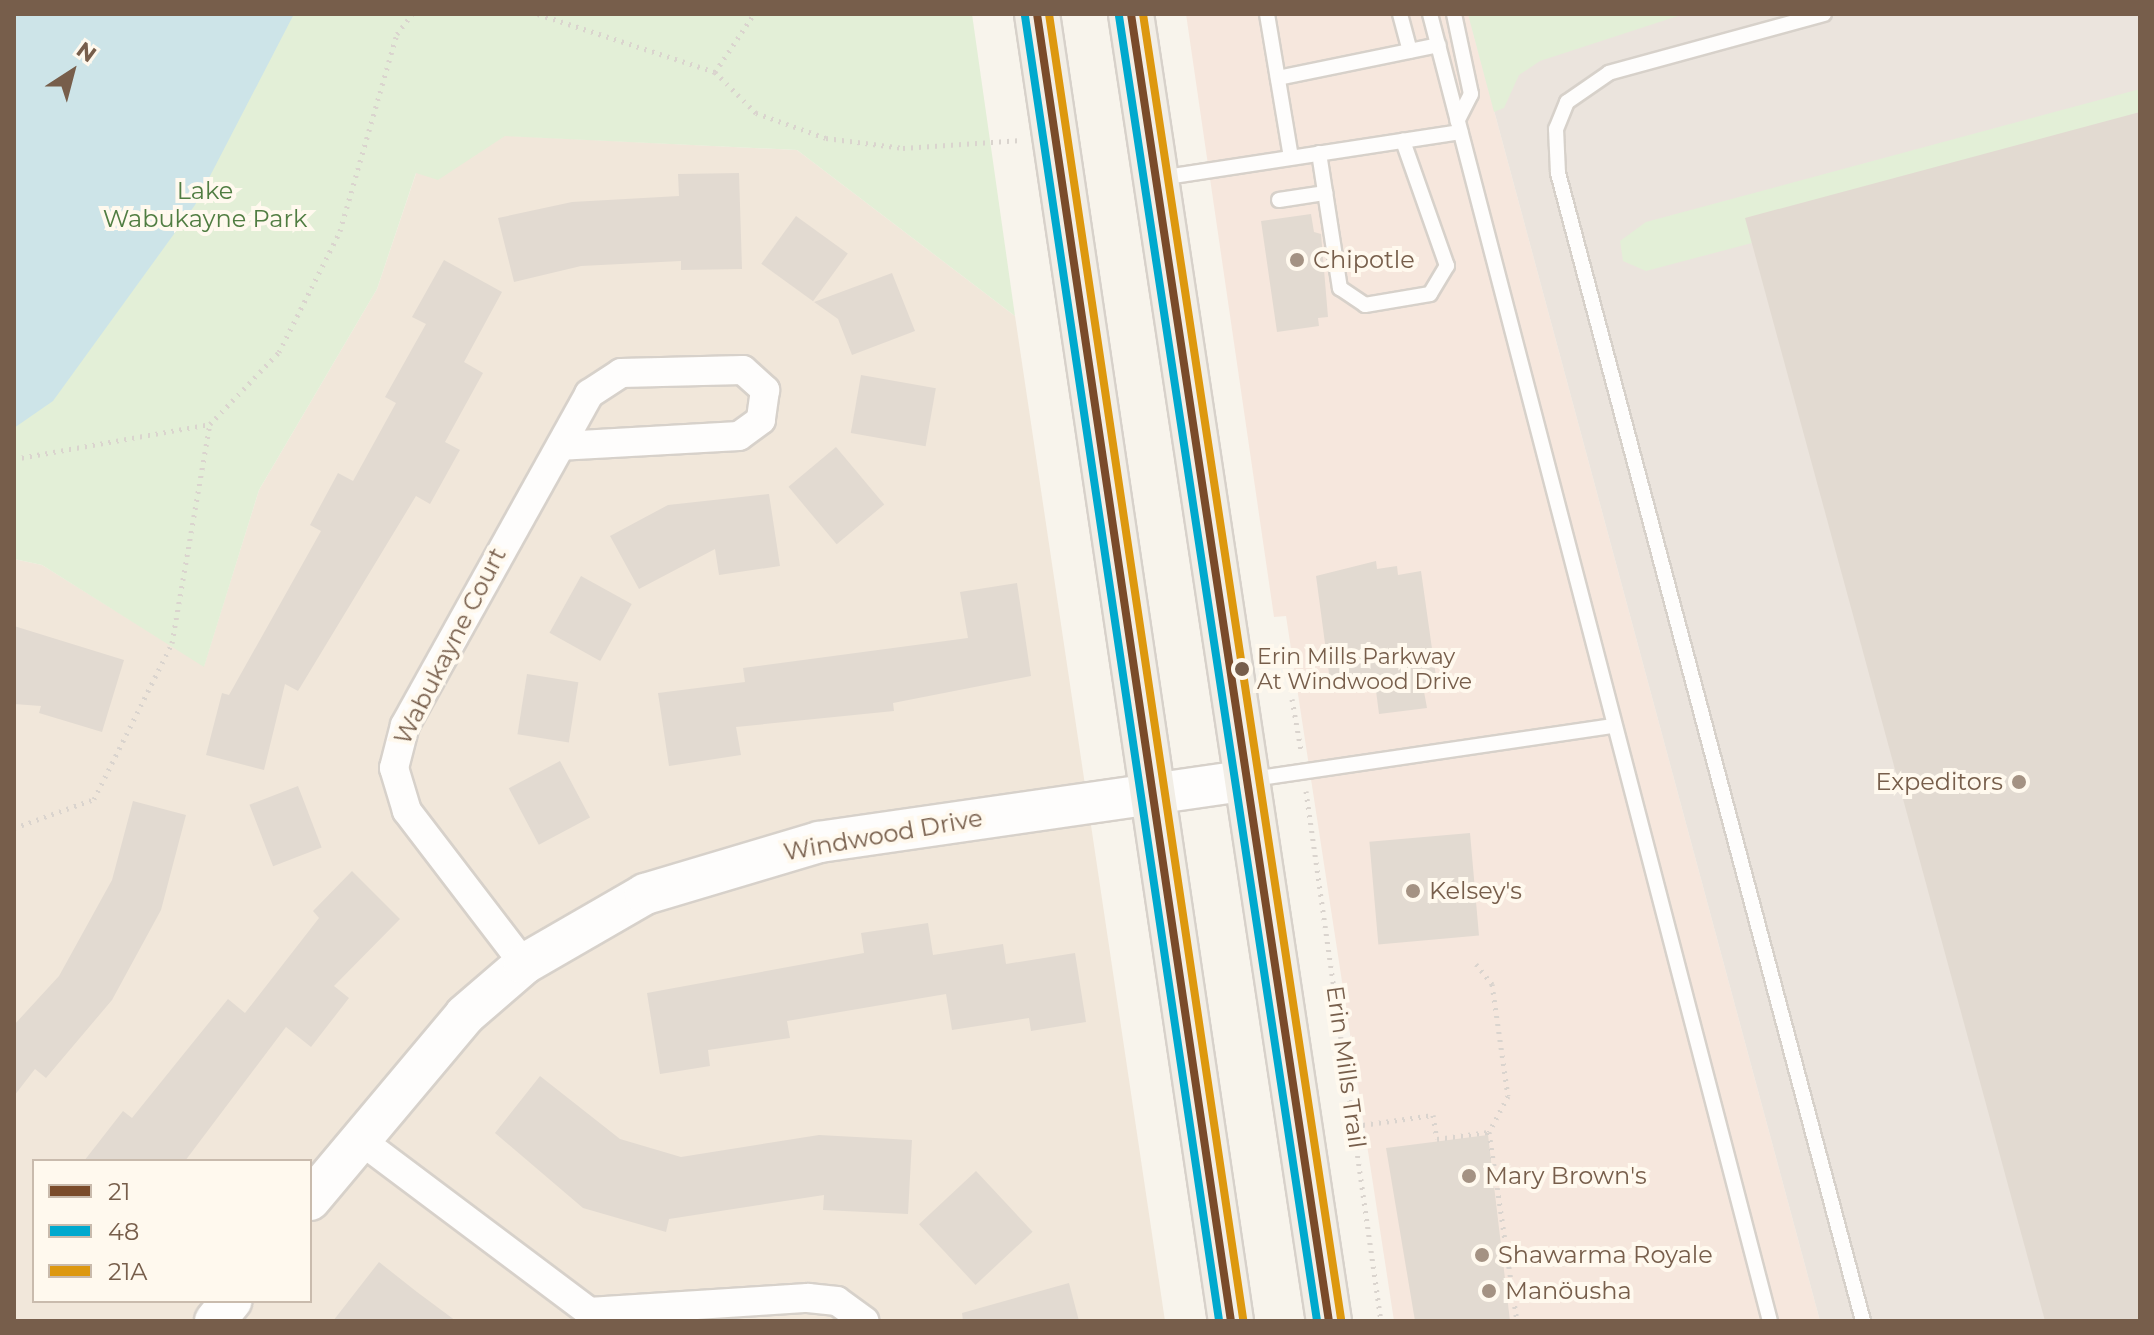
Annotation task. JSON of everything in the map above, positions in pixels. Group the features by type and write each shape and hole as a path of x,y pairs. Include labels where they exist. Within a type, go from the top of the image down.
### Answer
{"main road":[{"path":"1037,14 1231,1321"},
{"path":"1131,14 1329,1321"}],"street":[{"name":"Wabukayne Court","path":"524,964 407,811 394,768 405,725 589,394 621,373 743,370 765,390 761,420 739,436 562,446"},
{"name":"Windwood Drive","path":"312,1198 437,1043 524,964 645,894 708,871 819,842 1247,780"},
{"path":"359,1139 589,1312 808,1298 837,1301 865,1321"},
{"path":"215,1321 229,1303"}],"lane":[{"path":"1267,14 1291,157"},
{"path":"1400,14 1410,51"},
{"path":"1430,14 1770,1321"},
{"path":"1454,14 1471,94 1459,126"},
{"path":"1824,14 1609,73 1567,102 1556,129 1558,173 1863,1321"},
{"path":"1278,78 1439,45"},
{"path":"1156,178 1403,141 1459,126"},
{"path":"1319,153 1340,288 1351,299 1365,305 1430,294 1443,283 1444,248 1413,184 1403,141"},
{"path":"1279,200 1325,193"},
{"path":"1247,780 1613,726"}],"path":[{"path":"14,828 94,799 172,643 210,424 279,352 310,294 340,231 397,34 412,14"},
{"path":"538,14 715,72 756,113 826,138 903,148 1055,138"},
{"path":"715,72 754,14"},
{"path":"14,459 210,424"},
{"path":"1292,699 1300,740"},
{"name":"Erin Mills Trail","path":"1309,813 1381,1321"},
{"path":"1476,964 1492,984 1508,1096 1489,1132 1503,1250 1517,1321"},
{"path":"1355,1126 1433,1115 1437,1139 1489,1132"},
{"path":"1486,1176 1495,1175"}],"shaded area":[{"path":"1186,14 1468,14 1820,1321 1394,1321 1286,616 1274,617"},
{"path":"1468,14 2140,14 2140,1321 1820,1321"},
{"path":"430,132 797,150 1015,316 1165,1321 14,1321 14,559 42,565 204,666 259,490 377,289"}],"green space":[{"name":"Lake Wabukayne Park","path":"14,14 972,14 1015,316 797,150 505,136 438,180 416,173 377,289 259,490 204,667 42,565 14,559"},
{"path":"1468,14 1684,14 1540,61 1519,75 1504,108 1494,112"},
{"path":"2140,89 2140,112 1752,243 1646,271 1623,261 1620,241 1646,222"}],"water":[{"path":"14,14 294,14 195,205 53,401 14,428"}],"building":[{"name":"Expeditors","path":"2140,112 2140,1321 2045,1321 1745,218"},
{"path":"739,173 742,269 681,270 681,261 581,266 514,282 498,218 572,202 679,196 678,174"},
{"path":"1311,214 1314,232 1321,234 1328,317 1318,318 1319,326 1277,332 1261,221"},
{"path":"796,216 848,254 813,301 761,264"},
{"path":"444,260 502,292 464,362 483,373 445,442 460,450 430,504 416,496 298,691 285,684 264,770 206,755 222,693 229,695 321,531 310,525 338,473 353,481 396,403 385,397 426,324 412,317"},
{"path":"892,273 915,331 852,355 838,319 814,302"},
{"path":"861,375 936,388 926,446 851,433"},
{"path":"836,447 884,504 837,544 789,487"},
{"path":"769,494 780,566 719,575 715,549 639,589 610,536 668,505"},
{"path":"1376,561 1377,569 1397,566 1398,575 1421,571 1437,684 1423,686 1427,708 1379,714 1374,675 1330,681 1316,576"},
{"path":"581,576 632,604 600,661 549,633"},
{"path":"1017,583 1031,676 893,703 894,711 736,727 741,755 669,766 658,693 745,682 743,668 968,638 960,592"},
{"path":"14,626 124,660 102,732 39,713 41,706 14,704"},
{"path":"527,674 578,682 569,742 517,734"},
{"path":"560,761 590,818 539,845 509,788"},
{"path":"298,786 322,848 273,866 249,805"},
{"path":"133,801 186,815 161,910 112,1000 46,1078 35,1069 14,1096 14,1025 59,976 112,880"},
{"path":"1470,833 1479,936 1378,944 1369,842"},
{"path":"352,871 400,919 334,986 349,998 311,1047 286,1027 187,1159 86,1159 123,1111 132,1118 228,999 245,1013 319,918 313,911"},
{"path":"928,923 933,955 1003,944 1006,964 1075,953 1086,1022 1031,1031 1029,1018 952,1030 946,994 787,1021 790,1038 708,1050 710,1066 660,1074 647,993 864,953 861,933"},
{"path":"540,1076 620,1139 681,1157 819,1135 912,1140 908,1214 823,1210 824,1195 669,1219 666,1232 583,1208 495,1133"},
{"path":"1488,1135 1510,1321 1415,1321 1386,1148"},
{"path":"976,1171 1033,1232 976,1285 919,1224"},
{"path":"379,1262 417,1292 456,1321 333,1321"},
{"path":"1069,1283 1079,1321 963,1321 962,1313"}],"transit line":[{"name":"21","path":"1037,14 1231,1321"},
{"name":"21A","path":"1049,14 1243,1319"},
{"name":"21","path":"1131,14 1329,1321"},
{"name":"21A","path":"1143,14 1341,1319"},
{"name":"48","path":"1025,16 1219,1321"},
{"name":"48","path":"1119,16 1317,1321"}],"place":[{"name":"Chipotle","path":"1297,260"},
{"name":"Erin Mills Parkway At Windwood Drive","path":"1242,669"},
{"name":"Expeditors","path":"2019,782"},
{"name":"Kelsey's","path":"1413,891"},
{"name":"Mary Brown's","path":"1469,1176"},
{"name":"Shawarma Royale","path":"1482,1255"},
{"name":"Manöusha","path":"1489,1291"}]}
